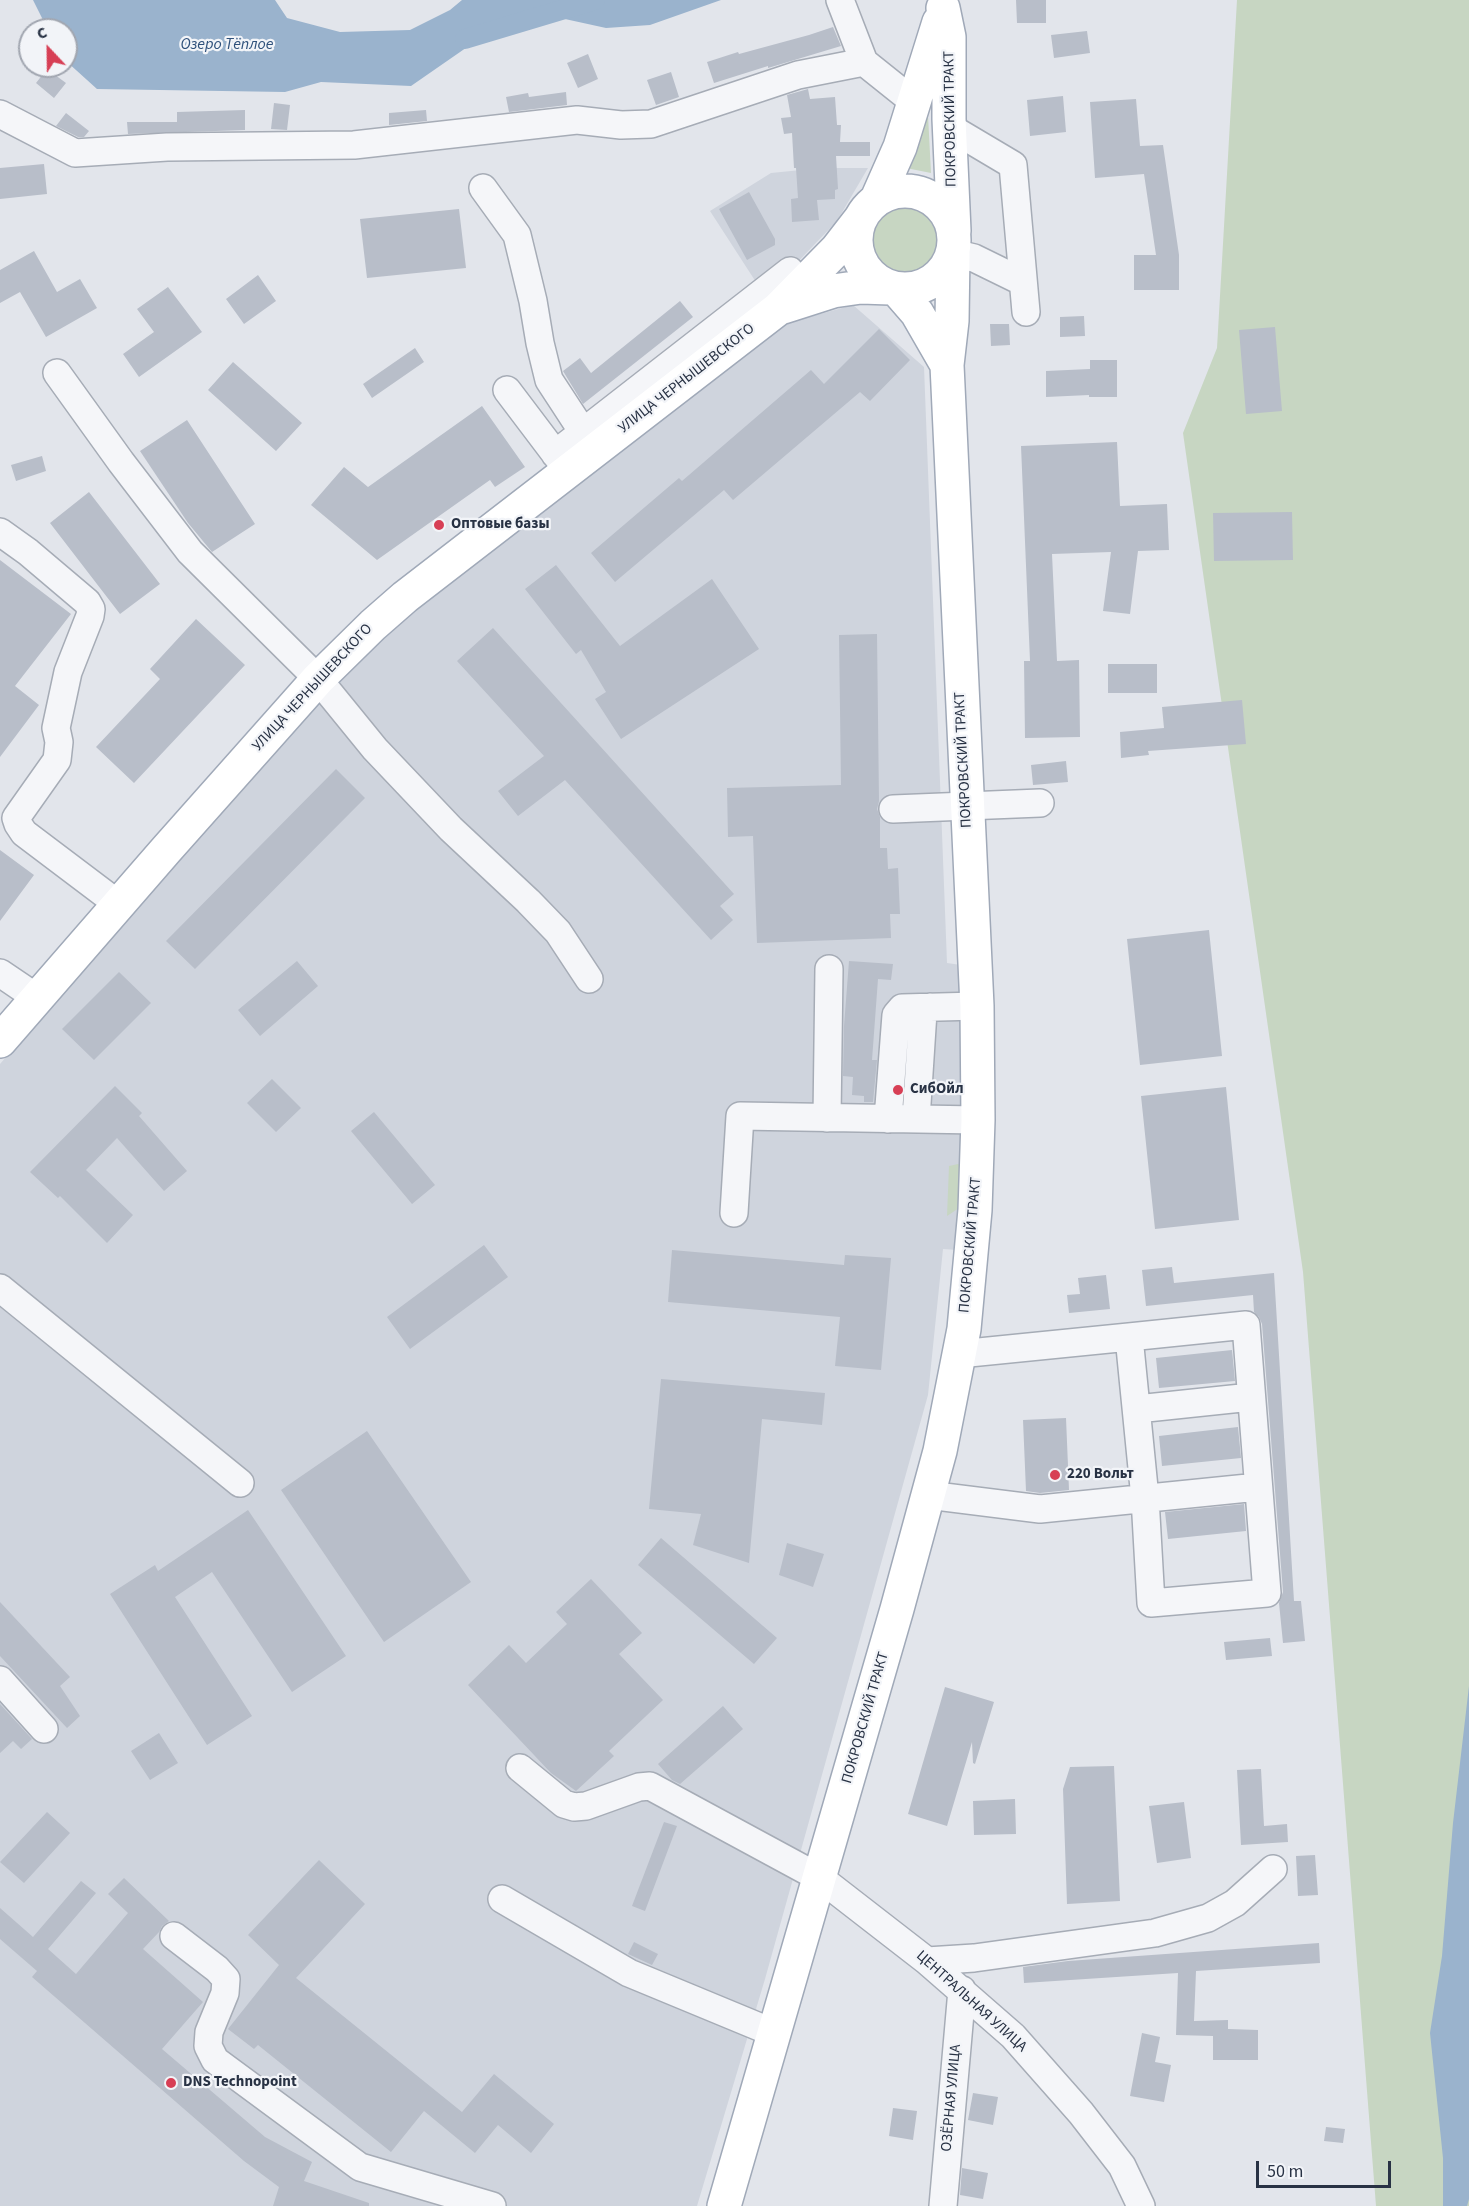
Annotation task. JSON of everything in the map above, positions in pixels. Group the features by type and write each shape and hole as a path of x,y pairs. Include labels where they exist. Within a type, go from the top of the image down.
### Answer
{"main road":[{"name":"УЛИЦА ЧЕРНЫШЕВСКОГО","path":"0,1041 318,679 373,625 562,462 778,309 837,249 869,209 900,147 944,4"},
{"name":"ПОКРОВСКИЙ ТРАКТ","path":"724,2206 820,1878 928,1495 940,1451 964,1329 975,1210 978,1120 977,1006 946,364 952,321 953,242 949,37 944,4"},
{"path":"778,309 833,291 861,287 894,289 914,289 935,280 949,263 953,242 945,211 926,195 901,191 869,209 855,243 858,255 870,275 894,289 917,313 946,364"}],"street":[{"path":"840,0 864,62 914,102"},
{"path":"0,114 75,153 167,147 354,145 577,120 621,125 651,124 798,75 864,62"},
{"path":"949,127 1013,165 1026,312"},
{"path":"483,188 517,235 549,380 583,432"},
{"path":"953,242 974,258 1023,282"},
{"path":"507,390 562,462 583,432 790,271"},
{"path":"57,373 190,552 318,679 375,749 452,829 558,932 589,979"},
{"path":"0,532 28,552 87,602 91,609 68,672 56,728 59,742 57,760 16,818 24,833 118,904"},
{"path":"893,809 1040,803"},
{"path":"827,1118 829,969"},
{"path":"0,973 37,998"},
{"path":"888,1119 896,1015 902,1008 977,1006"},
{"path":"916,1119 924,1012 930,1007"},
{"path":"734,1213 740,1116 978,1120"},
{"path":"0,1288 240,1483"},
{"path":"959,1354 1246,1325 1267,1593 1151,1603 1145,1498 1129,1337"},
{"path":"1137,1409 1251,1397"},
{"path":"928,1495 1040,1509 1258,1487"},
{"path":"0,1680 44,1729"},
{"name":"ЦЕНТРАЛЬНАЯ УЛИЦА","path":"520,1768 564,1804 574,1807 586,1806 639,1787 650,1786 820,1878 927,1961 1014,2036 1081,2113 1122,2166 1141,2206"},
{"path":"927,1961 974,1958 1155,1934 1208,1918 1235,1904 1273,1869"},
{"path":"501,1899 629,1973 774,2033"},
{"path":"174,1936 218,1969 226,1979 225,1993 209,2032 208,2046 215,2060 360,2167 492,2206"},
{"name":"ОЗЁРНАЯ УЛИЦА","path":"943,2206 962,1990"}],"shaded area":[{"path":"821,168 868,168 837,221 765,296 710,211 771,173"},
{"path":"853,305 924,367 947,963 961,965 965,1118 958,1250 943,1249 928,1395 765,1979 697,2206 0,2206 0,1064 319,696 456,574 762,330"}],"green space":[{"path":"1237,0 1469,0 1469,2206 1376,2206 1303,1272 1183,433 1217,348"},
{"path":"928,115 931,173 906,168"},
{"path":"913,206 932,216 940,228 942,242 940,256 932,268 920,276 899,278 880,268 872,256 870,235 880,216 892,208"},
{"path":"958,1164 961,1166 959,1208 947,1216 949,1166"}],"water":[{"name":"Озеро Тёплое","path":"33,0 275,0 287,18 340,32 410,30 450,10 462,0 721,0 650,25 606,28 533,12 499,25 411,86 321,82 285,92 97,89 78,72 78,18 42,18"},
{"path":"1469,1686 1469,2199 1467,2206 1443,2206 1443,2158 1430,2033 1442,1956 1453,1823"}],"building":[{"path":"1016,0 1046,0 1046,23 1017,23"},
{"path":"833,27 841,46 714,83 707,62"},
{"path":"1087,31 1090,53 1054,58 1051,35"},
{"path":"588,54 598,79 578,88 567,63"},
{"path":"671,72 679,97 656,105 647,80"},
{"path":"40,78 59,78 66,83 54,98 36,83"},
{"path":"808,89 810,99 835,97 837,125 841,125 840,142 870,142 870,156 836,156 838,189 835,190 835,199 817,200 819,220 792,222 791,199 798,198 796,168 794,168 792,133 784,134 781,118 791,117 787,95"},
{"path":"566,92 567,105 509,112 506,97 528,93 529,97"},
{"path":"1063,96 1066,132 1030,136 1027,100"},
{"path":"1136,99 1140,146 1163,145 1179,255 1179,290 1134,290 1134,255 1156,255 1144,174 1095,178 1090,102"},
{"path":"274,103 290,105 287,130 271,129"},
{"path":"245,110 245,130 128,134 127,122 177,122 177,112"},
{"path":"426,110 427,121 389,125 389,113"},
{"path":"66,113 89,131 84,137 78,137 56,126"},
{"path":"44,164 47,194 0,199 0,168"},
{"path":"749,192 775,239 775,245 747,260 719,209"},
{"path":"459,209 466,268 367,278 360,219"},
{"path":"34,251 57,292 80,279 97,308 46,337 20,292 0,303 0,270"},
{"path":"258,275 276,301 244,324 226,299"},
{"path":"168,287 202,332 139,377 123,354 154,332 137,309"},
{"path":"680,301 693,317 583,404 563,371 580,358 591,373"},
{"path":"1084,316 1085,336 1060,337 1060,317"},
{"path":"990,324 1009,324 1010,345 991,346"},
{"path":"1275,327 1282,411 1246,414 1239,330"},
{"path":"879,329 910,360 870,401 860,392 733,500 724,490 615,582 591,553 679,478 682,481 811,370 824,384"},
{"path":"415,348 424,362 372,398 363,384"},
{"path":"1090,360 1117,360 1117,397 1089,397 1089,395 1046,397 1046,371 1090,369"},
{"path":"233,362 302,423 276,451 208,390"},
{"path":"482,406 525,467 495,487 490,480 377,560 311,505 344,467 368,487"},
{"path":"187,420 255,524 212,552 188,523 140,451"},
{"path":"1117,442 1120,506 1167,504 1169,550 1138,551 1130,614 1103,611 1111,552 1052,554 1057,661 1079,660 1080,737 1025,738 1024,661 1030,661 1021,446"},
{"path":"42,456 46,471 16,481 11,465"},
{"path":"89,492 160,584 120,614 50,523"},
{"path":"1292,512 1293,560 1214,561 1213,513"},
{"path":"0,560 71,614 15,686 39,705 0,757"},
{"path":"556,565 620,646 712,579 759,649 621,739 595,699 606,692 581,650 576,654 525,589"},
{"path":"196,619 245,665 134,783 96,747 160,679 150,669"},
{"path":"493,628 734,894 720,906 733,920 711,940 565,780 518,816 498,791 544,756 457,661"},
{"path":"877,634 879,801 877,809 880,817 880,848 887,848 888,869 898,868 900,914 890,914 891,938 757,943 753,836 728,837 727,788 841,785 839,635"},
{"path":"1108,664 1157,664 1157,693 1108,693"},
{"path":"1242,700 1246,744 1148,751 1149,755 1121,758 1120,732 1164,728 1162,707"},
{"path":"1066,761 1068,782 1033,785 1031,765"},
{"path":"336,769 365,798 195,969 166,941"},
{"path":"0,850 34,875 0,921"},
{"path":"1209,930 1222,1056 1140,1065 1127,939"},
{"path":"297,961 318,986 260,1036 238,1010"},
{"path":"849,961 893,964 891,980 878,979 872,1060 877,1060 873,1102 864,1102 864,1096 852,1095 853,1077 843,1076"},
{"path":"119,972 151,1003 94,1060 62,1029"},
{"path":"272,1079 301,1108 276,1132 247,1103"},
{"path":"115,1086 142,1113 139,1116 187,1171 164,1191 117,1138 86,1170 133,1215 107,1243 60,1196 58,1198 30,1172"},
{"path":"1226,1087 1239,1220 1155,1229 1141,1096"},
{"path":"374,1112 435,1185 412,1204 351,1131"},
{"path":"484,1245 508,1277 410,1349 387,1317"},
{"path":"672,1250 844,1265 845,1255 891,1258 881,1370 835,1366 840,1317 668,1302"},
{"path":"1172,1267 1174,1283 1274,1273 1294,1601 1301,1601 1305,1641 1283,1643 1279,1603 1283,1592 1262,1324 1254,1312 1253,1295 1146,1306 1142,1270"},
{"path":"1106,1275 1110,1309 1069,1313 1067,1295 1080,1294 1078,1278"},
{"path":"1232,1350 1235,1381 1159,1388 1156,1358"},
{"path":"661,1379 825,1393 822,1425 762,1419 749,1563 693,1545 701,1514 649,1509"},
{"path":"1066,1418 1069,1490 1040,1493 1026,1491 1023,1420"},
{"path":"1238,1427 1241,1458 1162,1466 1159,1436"},
{"path":"367,1431 471,1582 384,1642 281,1490"},
{"path":"1244,1504 1246,1531 1168,1539 1165,1512"},
{"path":"248,1510 346,1656 292,1692 212,1572 175,1597 252,1716 207,1745 110,1594 155,1565 158,1571"},
{"path":"661,1538 777,1638 754,1664 638,1565"},
{"path":"787,1543 824,1554 813,1587 779,1575"},
{"path":"591,1579 642,1633 619,1654 663,1700 609,1751 614,1756 576,1791 551,1773 468,1685 509,1645 526,1663 567,1624 556,1612"},
{"path":"0,1602 70,1677 60,1686 80,1716 67,1728 0,1656"},
{"path":"1270,1638 1272,1656 1226,1660 1224,1642"},
{"path":"945,1687 994,1702 975,1764 973,1763 972,1742 947,1826 908,1814"},
{"path":"0,1704 32,1739 21,1749 13,1741 0,1753"},
{"path":"723,1706 743,1729 680,1784 672,1780 658,1764"},
{"path":"159,1733 178,1763 150,1780 131,1751"},
{"path":"1114,1766 1120,1901 1067,1904 1063,1789 1070,1767"},
{"path":"1261,1769 1264,1826 1287,1824 1288,1842 1241,1845 1237,1770"},
{"path":"1015,1799 1016,1834 974,1835 973,1801"},
{"path":"1184,1802 1191,1858 1157,1863 1149,1806"},
{"path":"47,1812 70,1833 24,1883 0,1862"},
{"path":"664,1822 677,1826 645,1911 632,1906"},
{"path":"1315,1855 1318,1895 1298,1896 1296,1856"},
{"path":"319,1860 365,1904 296,1978 462,2112 494,2074 554,2124 531,2153 498,2125 475,2153 424,2111 391,2152 258,2045 254,2049 228,2029 279,1965 248,1935"},
{"path":"124,1878 169,1921 143,1949 203,2002 162,2049 265,2137 312,2162 304,2181 369,2203 369,2206 273,2206 279,2187 244,2161 32,1977 37,1971 0,1939 0,1908 33,1937 81,1881 96,1893 48,1949 76,1974 128,1913 108,1894"},
{"path":"634,1942 658,1954 652,1965 628,1954"},
{"path":"1319,1943 1320,1963 1196,1971 1194,2021 1228,2020 1228,2029 1258,2030 1258,2060 1213,2060 1213,2036 1176,2035 1178,1973 1024,1983 1023,1967 1068,1961"},
{"path":"1142,2033 1160,2037 1155,2062 1171,2065 1164,2102 1130,2096"},
{"path":"973,2093 998,2097 993,2125 968,2120"},
{"path":"893,2108 917,2111 913,2140 889,2136"},
{"path":"1326,2127 1345,2129 1343,2143 1324,2141"},
{"path":"962,2168 988,2173 983,2199 960,2195"}],"waterway":[{"path":"465,39 595,0"}],"place":[{"name":"Оптовые базы","path":"439,525"},
{"name":"СибОйл","path":"898,1090"},
{"name":"220 Вольт","path":"1055,1475"},
{"name":"DNS Technopoint","path":"171,2083"}]}
